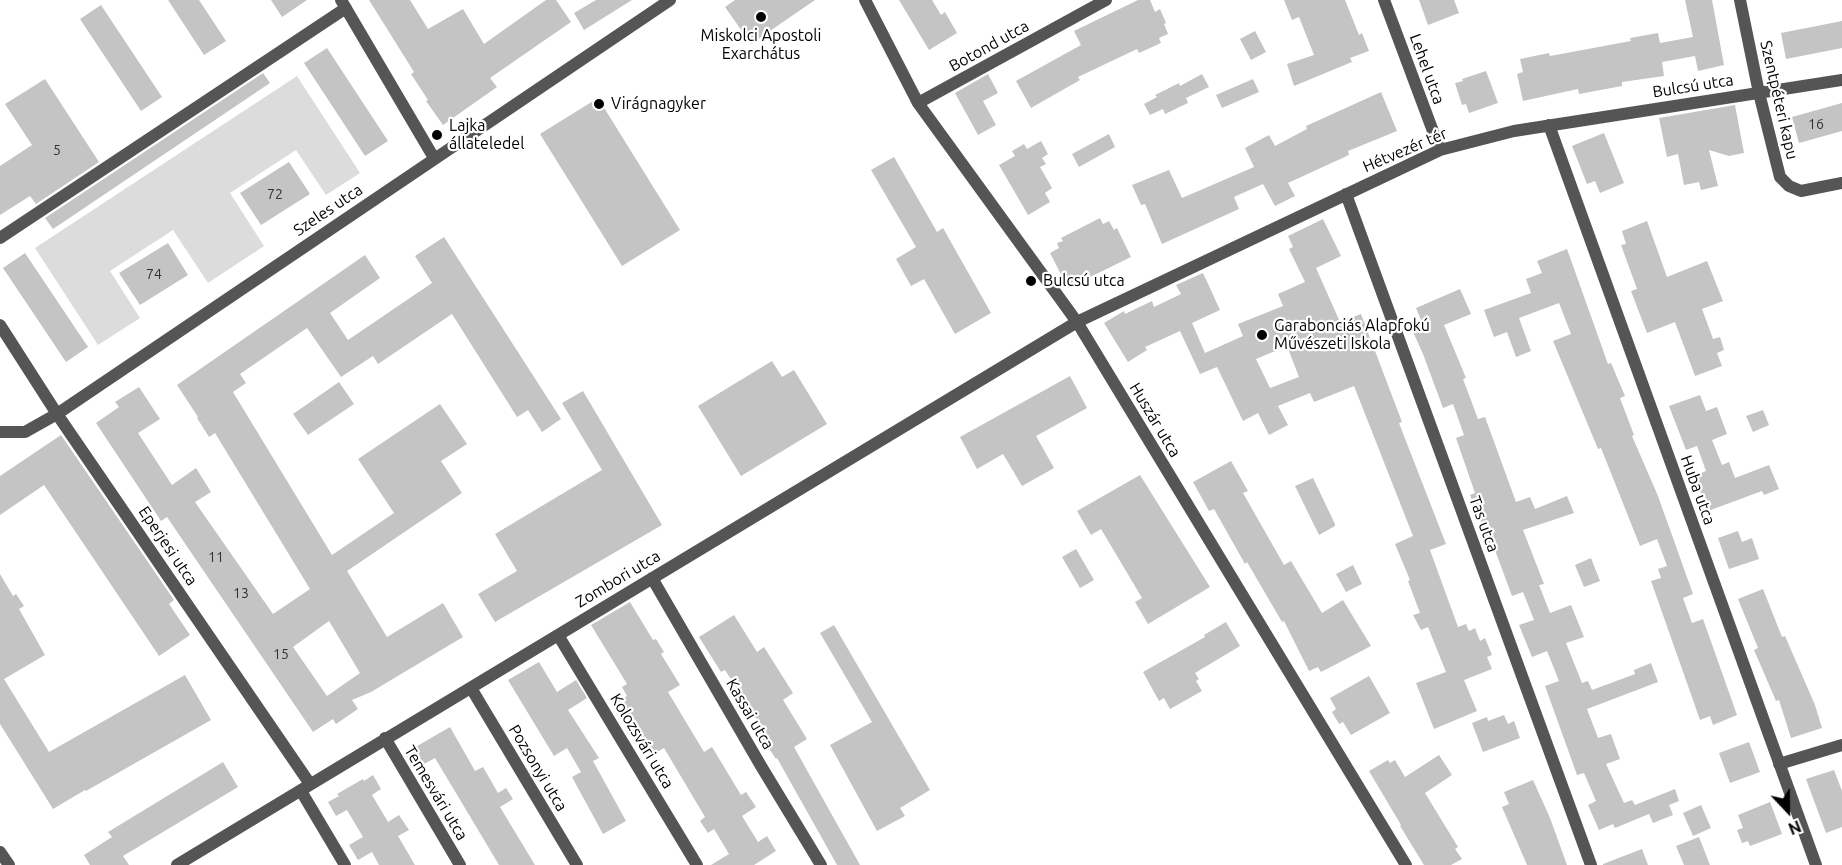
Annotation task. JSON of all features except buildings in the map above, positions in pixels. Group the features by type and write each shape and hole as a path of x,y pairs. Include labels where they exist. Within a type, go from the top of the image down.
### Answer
{"street":[{"name":"Szeles utca","path":"0,432 25,432 57,414 670,0"},
{"name":"Huszár utca","path":"865,0 918,103 1077,322 1406,865"},
{"name":"Botond utca","path":"918,103 1106,0"},
{"name":"Lehel utca","path":"1384,0 1440,150"},
{"name":"Szentpéteri kapu","path":"1740,0 1759,93 1780,177 1789,186 1801,191 1842,183"},
{"path":"0,238 344,4 434,158"},
{"name":"Bulcsú utca","path":"1549,125 1842,80"},
{"name":"Hétvezér tér","path":"1346,194 1440,150 1514,131 1549,125"},
{"name":"Huba utca","path":"1549,125 1816,865"},
{"path":"1077,322 1346,194"},
{"name":"Tas utca","path":"1346,194 1591,865"},
{"name":"Zombori utca","path":"177,865 1077,322"},
{"name":"Eperjesi utca","path":"0,325 306,788 345,865"},
{"name":"Kassai utca","path":"652,578 821,865"},
{"name":"Kolozsvári utca","path":"558,635 697,865"},
{"name":"Pozsonyi utca","path":"471,688 577,865"},
{"name":"Temesvári utca","path":"385,738 460,865"},
{"path":"1779,764 1842,745"},
{"path":"0,852 9,865"}],"shaded area":[{"path":"297,76 360,173 326,195 296,150 230,193 264,246 208,283 173,230 110,271 140,318 98,345 35,248"}],"place":[{"name":"Miskolci Apostoli Exarchátus","path":"761,17"},
{"name":"Virágnagyker","path":"599,104"},
{"name":"Lajka állateledel","path":"437,135"},
{"name":"Bulcsú utca","path":"1031,281"},
{"name":"Garabonciás Alapfokú Művészeti Iskola","path":"1262,335"}]}
